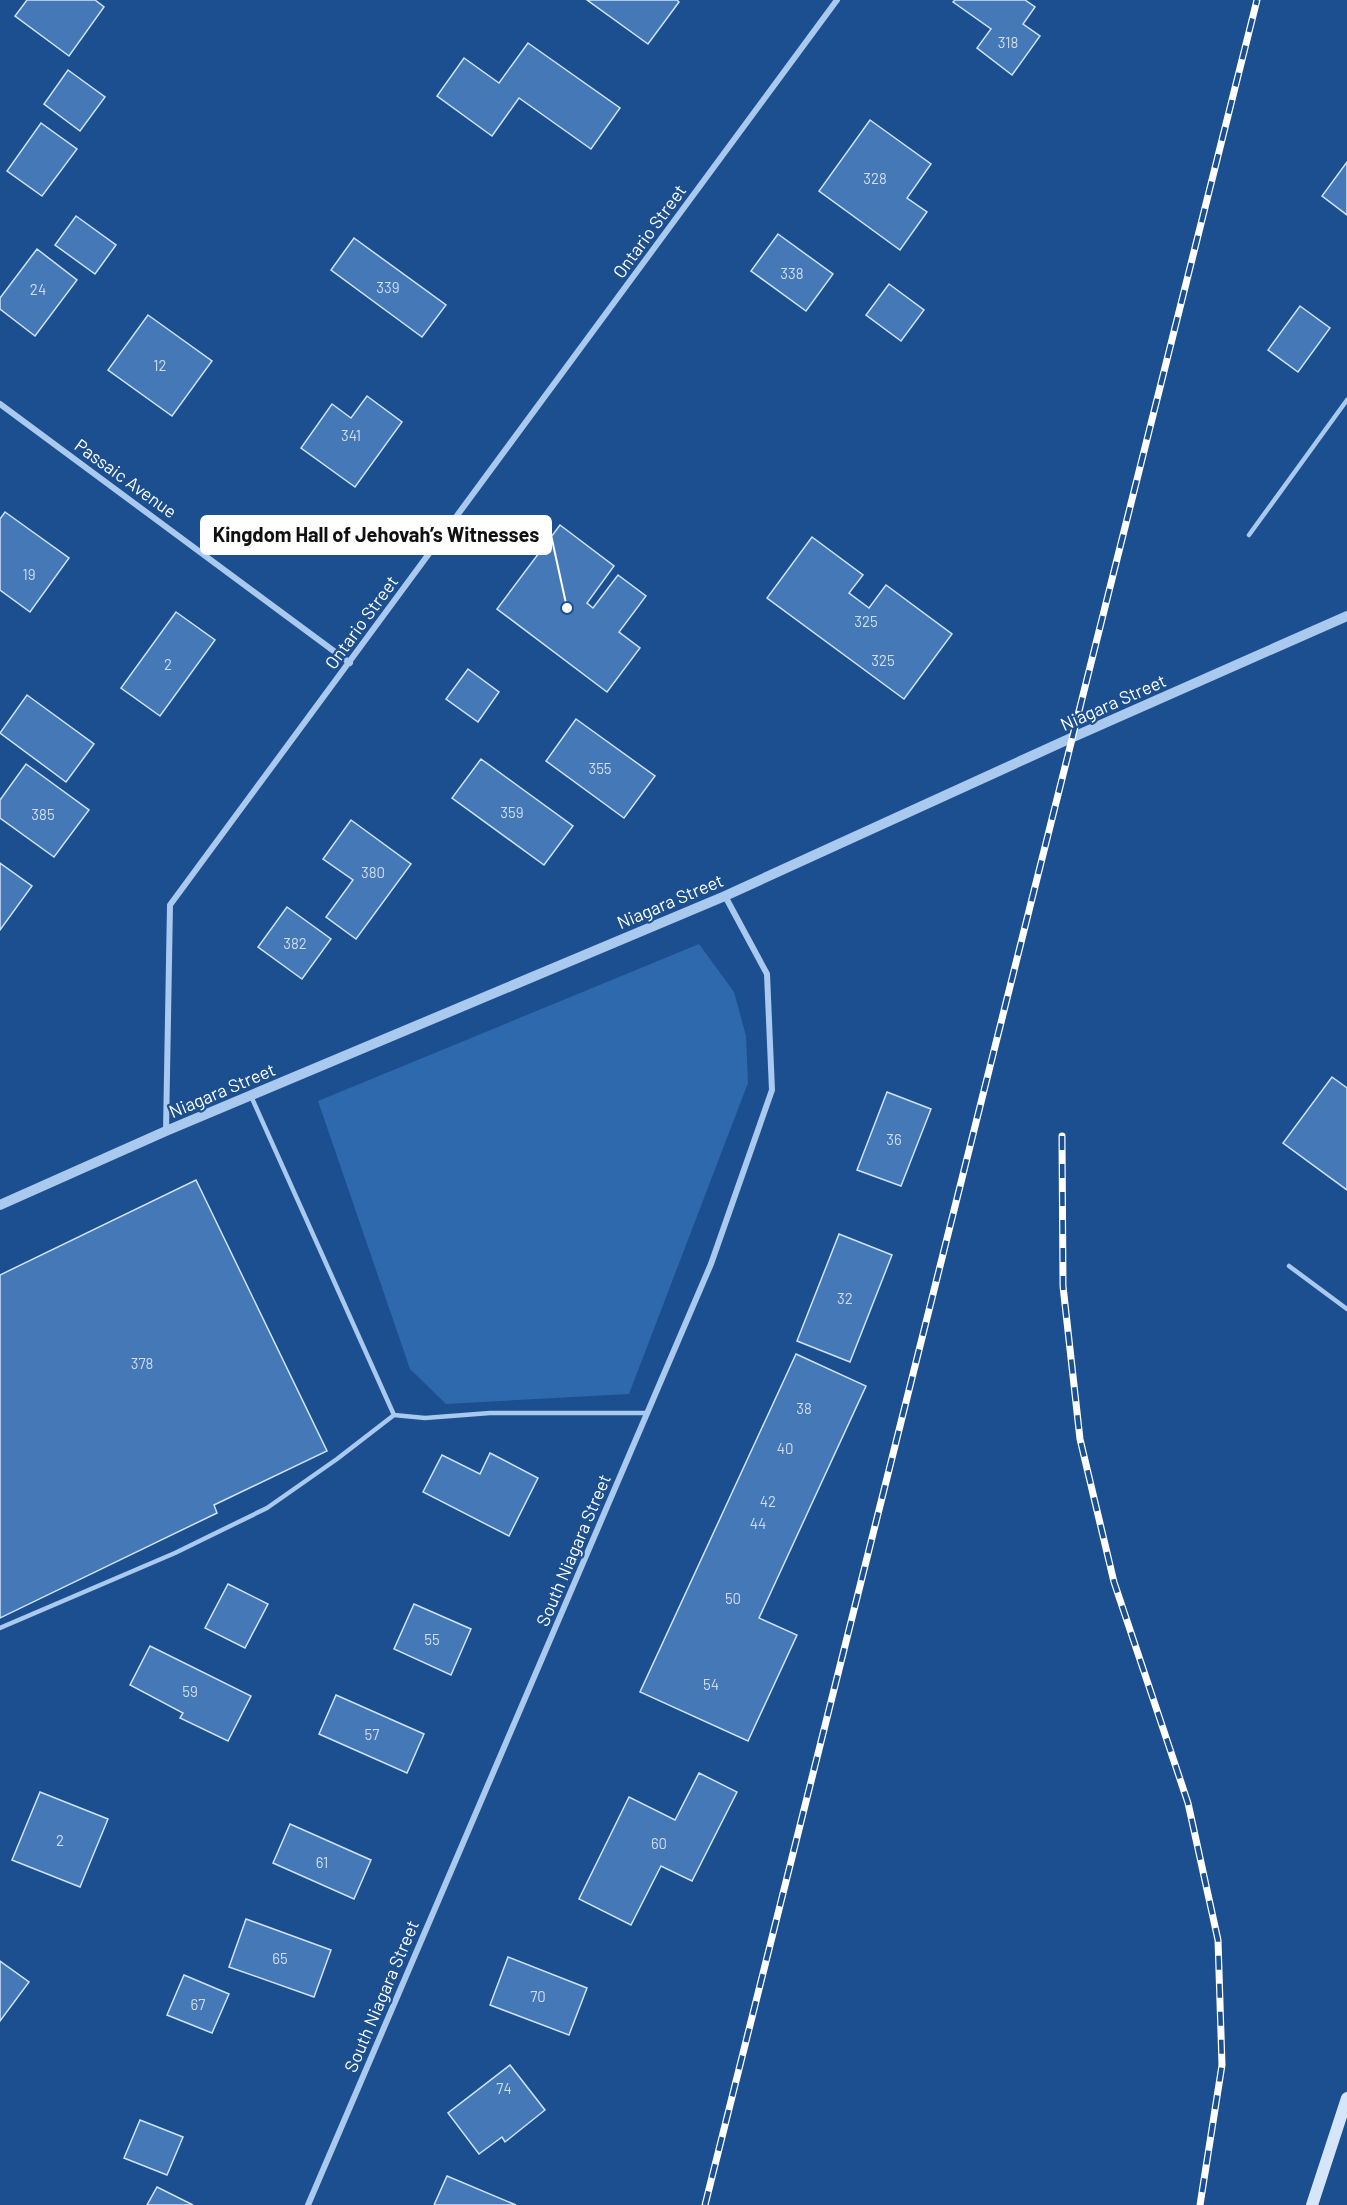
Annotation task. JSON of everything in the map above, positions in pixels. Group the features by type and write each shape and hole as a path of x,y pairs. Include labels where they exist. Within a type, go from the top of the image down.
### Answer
{"main road":[{"path":"1312,2205 1347,2098"}],"street":[{"name":"Ontario Street","path":"166,1131 170,904 837,0"},
{"name":"Passaic Avenue","path":"0,404 350,663"},
{"name":"Niagara Street","path":"0,1205 250,1095 725,896 1071,738 1347,616"},
{"name":"South Niagara Street","path":"308,2205 711,1264 772,1090 767,974 725,896"}],"lane":[{"path":"1249,535 1347,400"},
{"path":"250,1095 394,1415"},
{"path":"1288,1266 1347,1309"},
{"path":"0,1628 175,1553 267,1508 337,1459 394,1415 425,1418 490,1413 647,1413"}],"shaded area":[{"path":"699,944 734,992 746,1036 748,1083 629,1394 446,1404 410,1369 318,1101"}],"building":[{"path":"27,0 95,0 104,7 69,56 15,16"},
{"path":"587,0 677,0 679,2 648,44"},
{"path":"955,0 1025,0 1035,7 1023,24 1040,36 1012,75 977,48 991,29 953,2"},
{"path":"528,43 620,108 591,149 519,98 492,136 437,96 464,58 499,83"},
{"path":"68,70 105,97 80,131 44,104"},
{"path":"870,120 931,164 907,198 927,212 900,250 819,191"},
{"path":"41,123 77,149 42,196 7,171"},
{"path":"1347,162 1347,215 1322,196"},
{"path":"76,216 116,245 95,274 55,245"},
{"path":"778,234 833,274 806,311 751,271"},
{"path":"354,238 446,305 422,337 331,270"},
{"path":"37,249 77,280 35,336 0,309 0,298"},
{"path":"889,284 924,310 901,341 866,315"},
{"path":"1300,306 1330,328 1298,372 1268,350"},
{"path":"148,315 212,361 172,416 108,370"},
{"path":"367,396 402,422 355,487 301,448 332,404 351,418"},
{"path":"5,512 69,558 30,612 0,590 0,519"},
{"path":"560,525 614,566 587,603 593,608 618,575 646,596 619,632 640,648 607,692 497,609"},
{"path":"812,537 863,575 849,593 869,608 886,585 952,634 904,699 767,598"},
{"path":"176,612 215,640 160,716 121,688"},
{"path":"468,669 499,692 478,722 446,699"},
{"path":"27,695 94,744 66,782 0,733"},
{"path":"576,719 655,776 624,818 546,761"},
{"path":"481,759 573,826 544,865 452,798"},
{"path":"26,764 89,810 54,857 0,818 0,800"},
{"path":"351,820 411,864 356,939 326,917 353,880 323,859"},
{"path":"0,863 32,886 0,930"},
{"path":"287,907 331,939 302,979 258,947"},
{"path":"1332,1077 1347,1088 1347,1190 1283,1143"},
{"path":"887,1092 931,1109 901,1186 857,1170"},
{"path":"196,1180 327,1451 214,1505 217,1513 0,1618 0,1275"},
{"path":"839,1234 892,1255 850,1362 797,1341"},
{"path":"796,1354 866,1386 759,1618 797,1635 748,1741 640,1692"},
{"path":"490,1453 538,1478 509,1536 423,1492 442,1455 480,1474"},
{"path":"228,1584 268,1604 245,1648 205,1628"},
{"path":"414,1604 471,1629 451,1675 394,1649"},
{"path":"150,1646 251,1696 228,1741 180,1718 183,1713 130,1685"},
{"path":"336,1695 424,1734 407,1773 319,1734"},
{"path":"699,1773 737,1792 692,1881 661,1866 631,1925 579,1899 629,1797 675,1820"},
{"path":"40,1792 108,1819 80,1887 12,1860"},
{"path":"290,1824 371,1860 354,1899 273,1863"},
{"path":"246,1919 331,1950 314,1997 229,1967"},
{"path":"508,1957 587,1988 569,2035 490,2005"},
{"path":"0,1961 29,1982 0,2021"},
{"path":"184,1975 229,1994 212,2033 167,2015"},
{"path":"510,2065 545,2110 505,2142 502,2137 479,2154 448,2113"},
{"path":"140,2120 183,2137 167,2175 124,2158"},
{"path":"447,2176 516,2205 434,2205"},
{"path":"157,2187 193,2205 147,2205"}],"railway":[{"path":"705,2205 1257,0"},
{"path":"1062,1136 1063,1286 1080,1439 1114,1582 1188,1803 1218,1940 1222,2065 1200,2205"}],"place":[{"name":"Kingdom Hall of Jehovah’s Witnesses","path":"567,608"}]}
